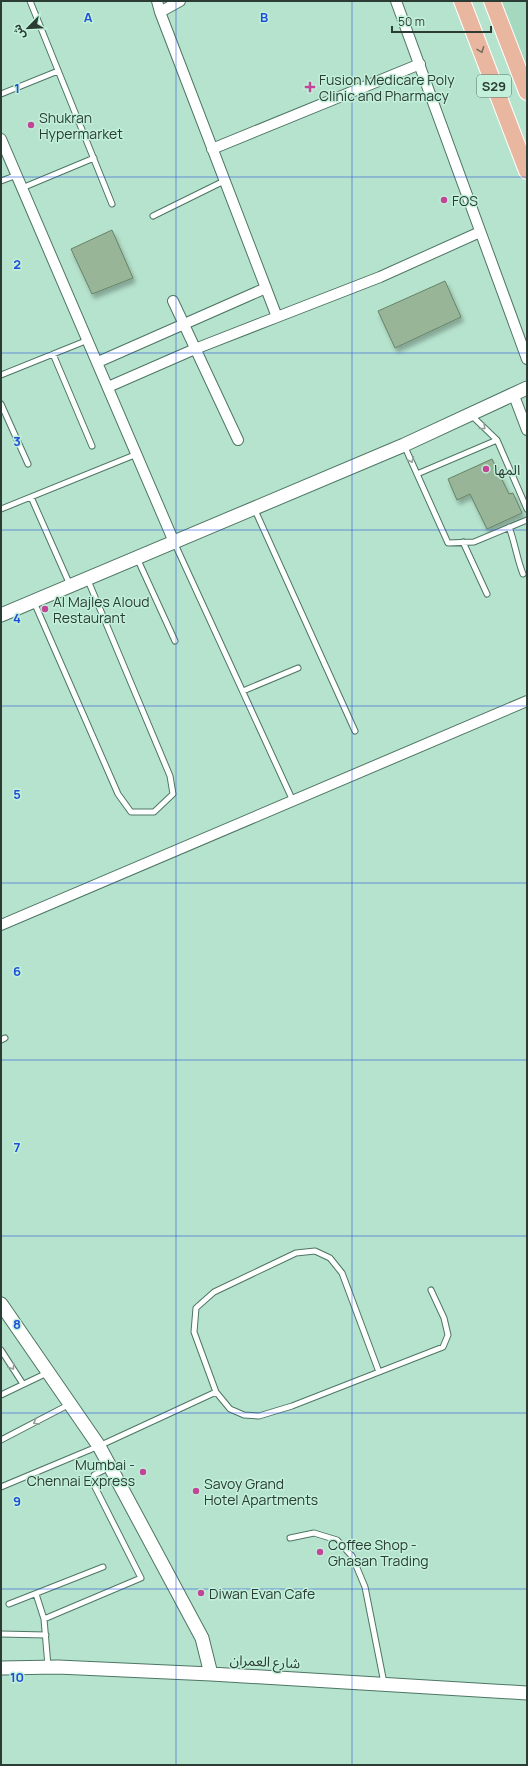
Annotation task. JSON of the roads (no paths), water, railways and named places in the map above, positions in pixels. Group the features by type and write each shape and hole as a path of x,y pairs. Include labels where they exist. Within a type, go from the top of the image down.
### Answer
{"main road":[{"name":"S29","path":"462,1 527,171"},
{"name":"S29","path":"492,1 527,92"}],"street":[{"path":"157,1 224,181 277,317"},
{"path":"160,12 180,1"},
{"path":"396,1 527,358"},
{"path":"212,149 420,64"},
{"path":"1,139 3,150 17,175 174,542"},
{"path":"108,387 195,349 380,277 480,232"},
{"path":"98,362 266,288"},
{"path":"173,301 238,440"},
{"path":"1,615 404,445 513,393 527,388"},
{"path":"513,393 527,430"},
{"path":"1,925 527,701"},
{"path":"1,1304 99,1446 202,1638 211,1674"},
{"name":"شارع العمران","path":"1,1668 48,1667 211,1674 527,1693"}],"lane":[{"path":"30,1 112,204"},
{"path":"1,94 58,71"},
{"path":"22,188 94,158"},
{"path":"1,181 17,175"},
{"path":"152,216 224,181"},
{"path":"1,375 88,340"},
{"path":"53,354 92,446"},
{"path":"1,404 28,464"},
{"path":"469,414 497,440 527,509"},
{"path":"417,474 497,440"},
{"path":"404,445 448,543 474,542 527,520"},
{"path":"1,509 137,454"},
{"path":"31,497 70,586"},
{"path":"254,508 355,731"},
{"path":"509,527 518,553 522,574"},
{"path":"174,542 293,801"},
{"path":"463,542 487,594"},
{"path":"137,558 175,641"},
{"path":"33,601 118,794 130,812 154,812 173,794 170,776 88,578"},
{"path":"243,691 298,668"},
{"path":"379,1372 342,1273 330,1258 315,1251 296,1253 221,1288 214,1292 196,1308 194,1332 216,1392 230,1409 244,1415 259,1416 292,1406 443,1347 448,1335 444,1318 431,1290"},
{"path":"1,1350 23,1384"},
{"path":"1,1395 49,1372"},
{"path":"1,1487 99,1446 216,1392"},
{"path":"1,1440 70,1404"},
{"path":"44,1619 141,1578 95,1486 94,1475 110,1466"},
{"path":"290,1538 314,1533 337,1540 352,1556 366,1587 384,1684"},
{"path":"9,1604 103,1567"},
{"path":"36,1594 44,1619 48,1667"},
{"path":"1,1634 46,1635"}],"place":[{"name":"Fusion Medicare Poly Clinic and Pharmacy","path":"310,87"},
{"name":"Shukran Hypermarket","path":"31,125"},
{"name":"FOS","path":"444,200"},
{"name":"المه‍ا","path":"486,469"},
{"name":"Al Majles Aloud Restaurant","path":"45,609"},
{"name":"Mumbai - Chennai Express","path":"143,1472"},
{"name":"Savoy Grand Hotel Apartments","path":"196,1491"},
{"name":"Coffee Shop - Ghasan Trading","path":"320,1552"},
{"name":"Diwan Evan Cafe","path":"201,1593"}]}
